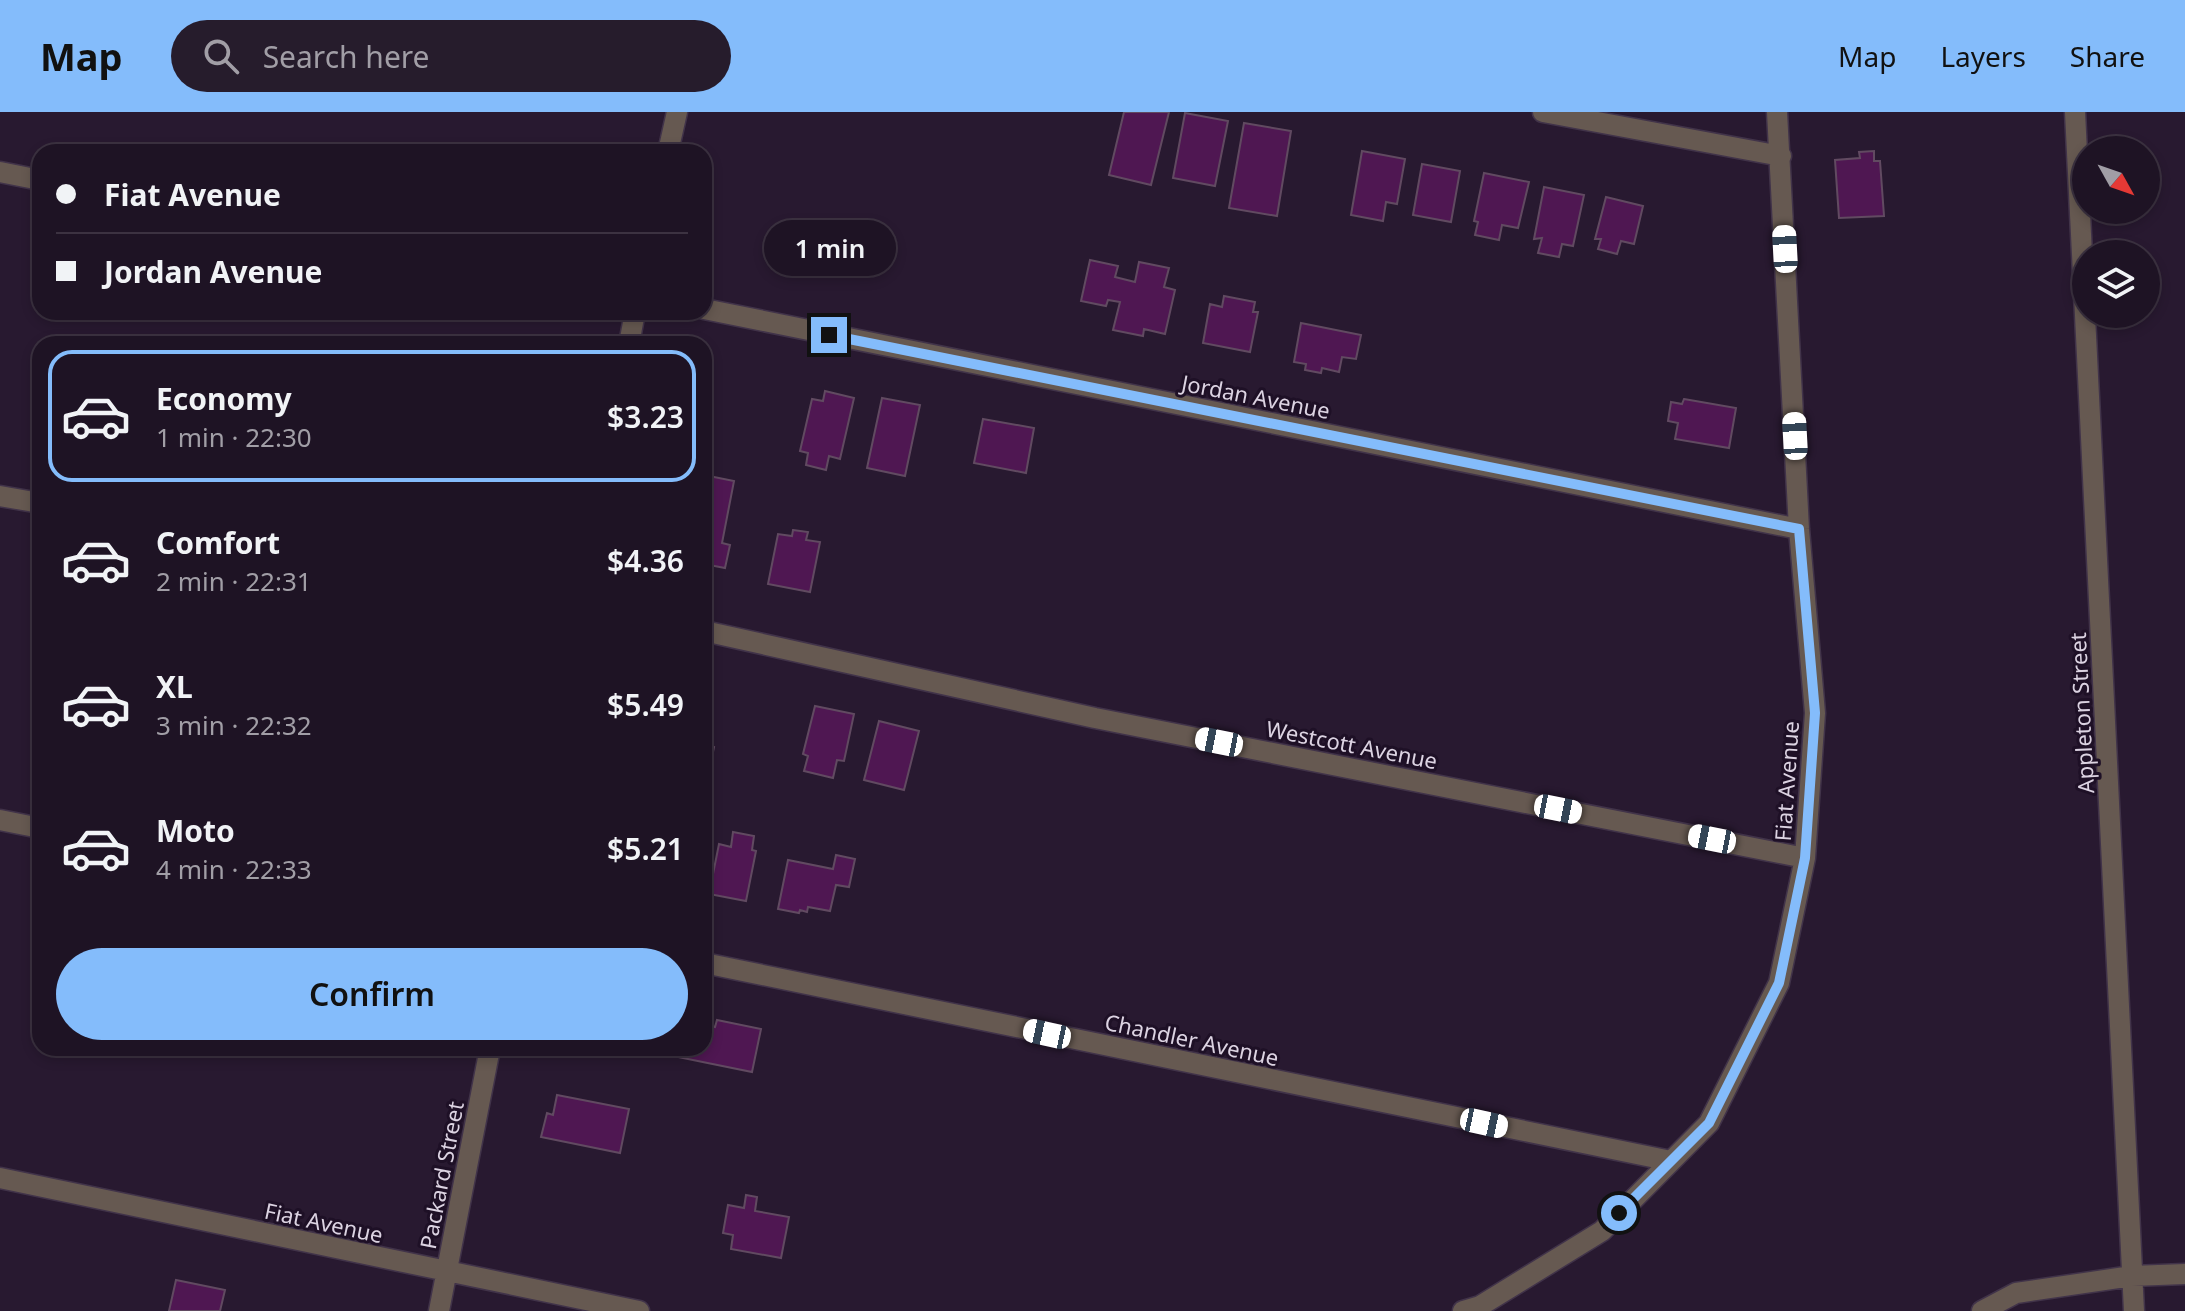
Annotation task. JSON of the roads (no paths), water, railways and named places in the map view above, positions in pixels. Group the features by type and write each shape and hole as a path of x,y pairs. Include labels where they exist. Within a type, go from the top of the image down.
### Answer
{"street":[{"path":"670,144 677,112"},
{"path":"1543,112 1781,156"},
{"name":"Appleton Street","path":"2075,112 2134,1311"},
{"name":"Fiat Avenue","path":"1463,1311 1480,1306 1602,1231 1709,1123 1779,983 1805,858 1815,713 1799,529 1781,156 1773,114"},
{"path":"0,172 32,178"},
{"name":"Jordan Avenue","path":"712,311 1799,529"},
{"path":"0,496 32,502"},
{"name":"Westcott Avenue","path":"712,633 1095,718 1805,858"},
{"path":"0,820 32,826"},
{"name":"Chandler Avenue","path":"712,965 1671,1161"},
{"name":"Packard Street","path":"439,1311 488,1056"},
{"name":"Fiat Avenue","path":"0,1178 639,1311"},
{"path":"1982,1311 2016,1293 2132,1276 2185,1274"}]}
